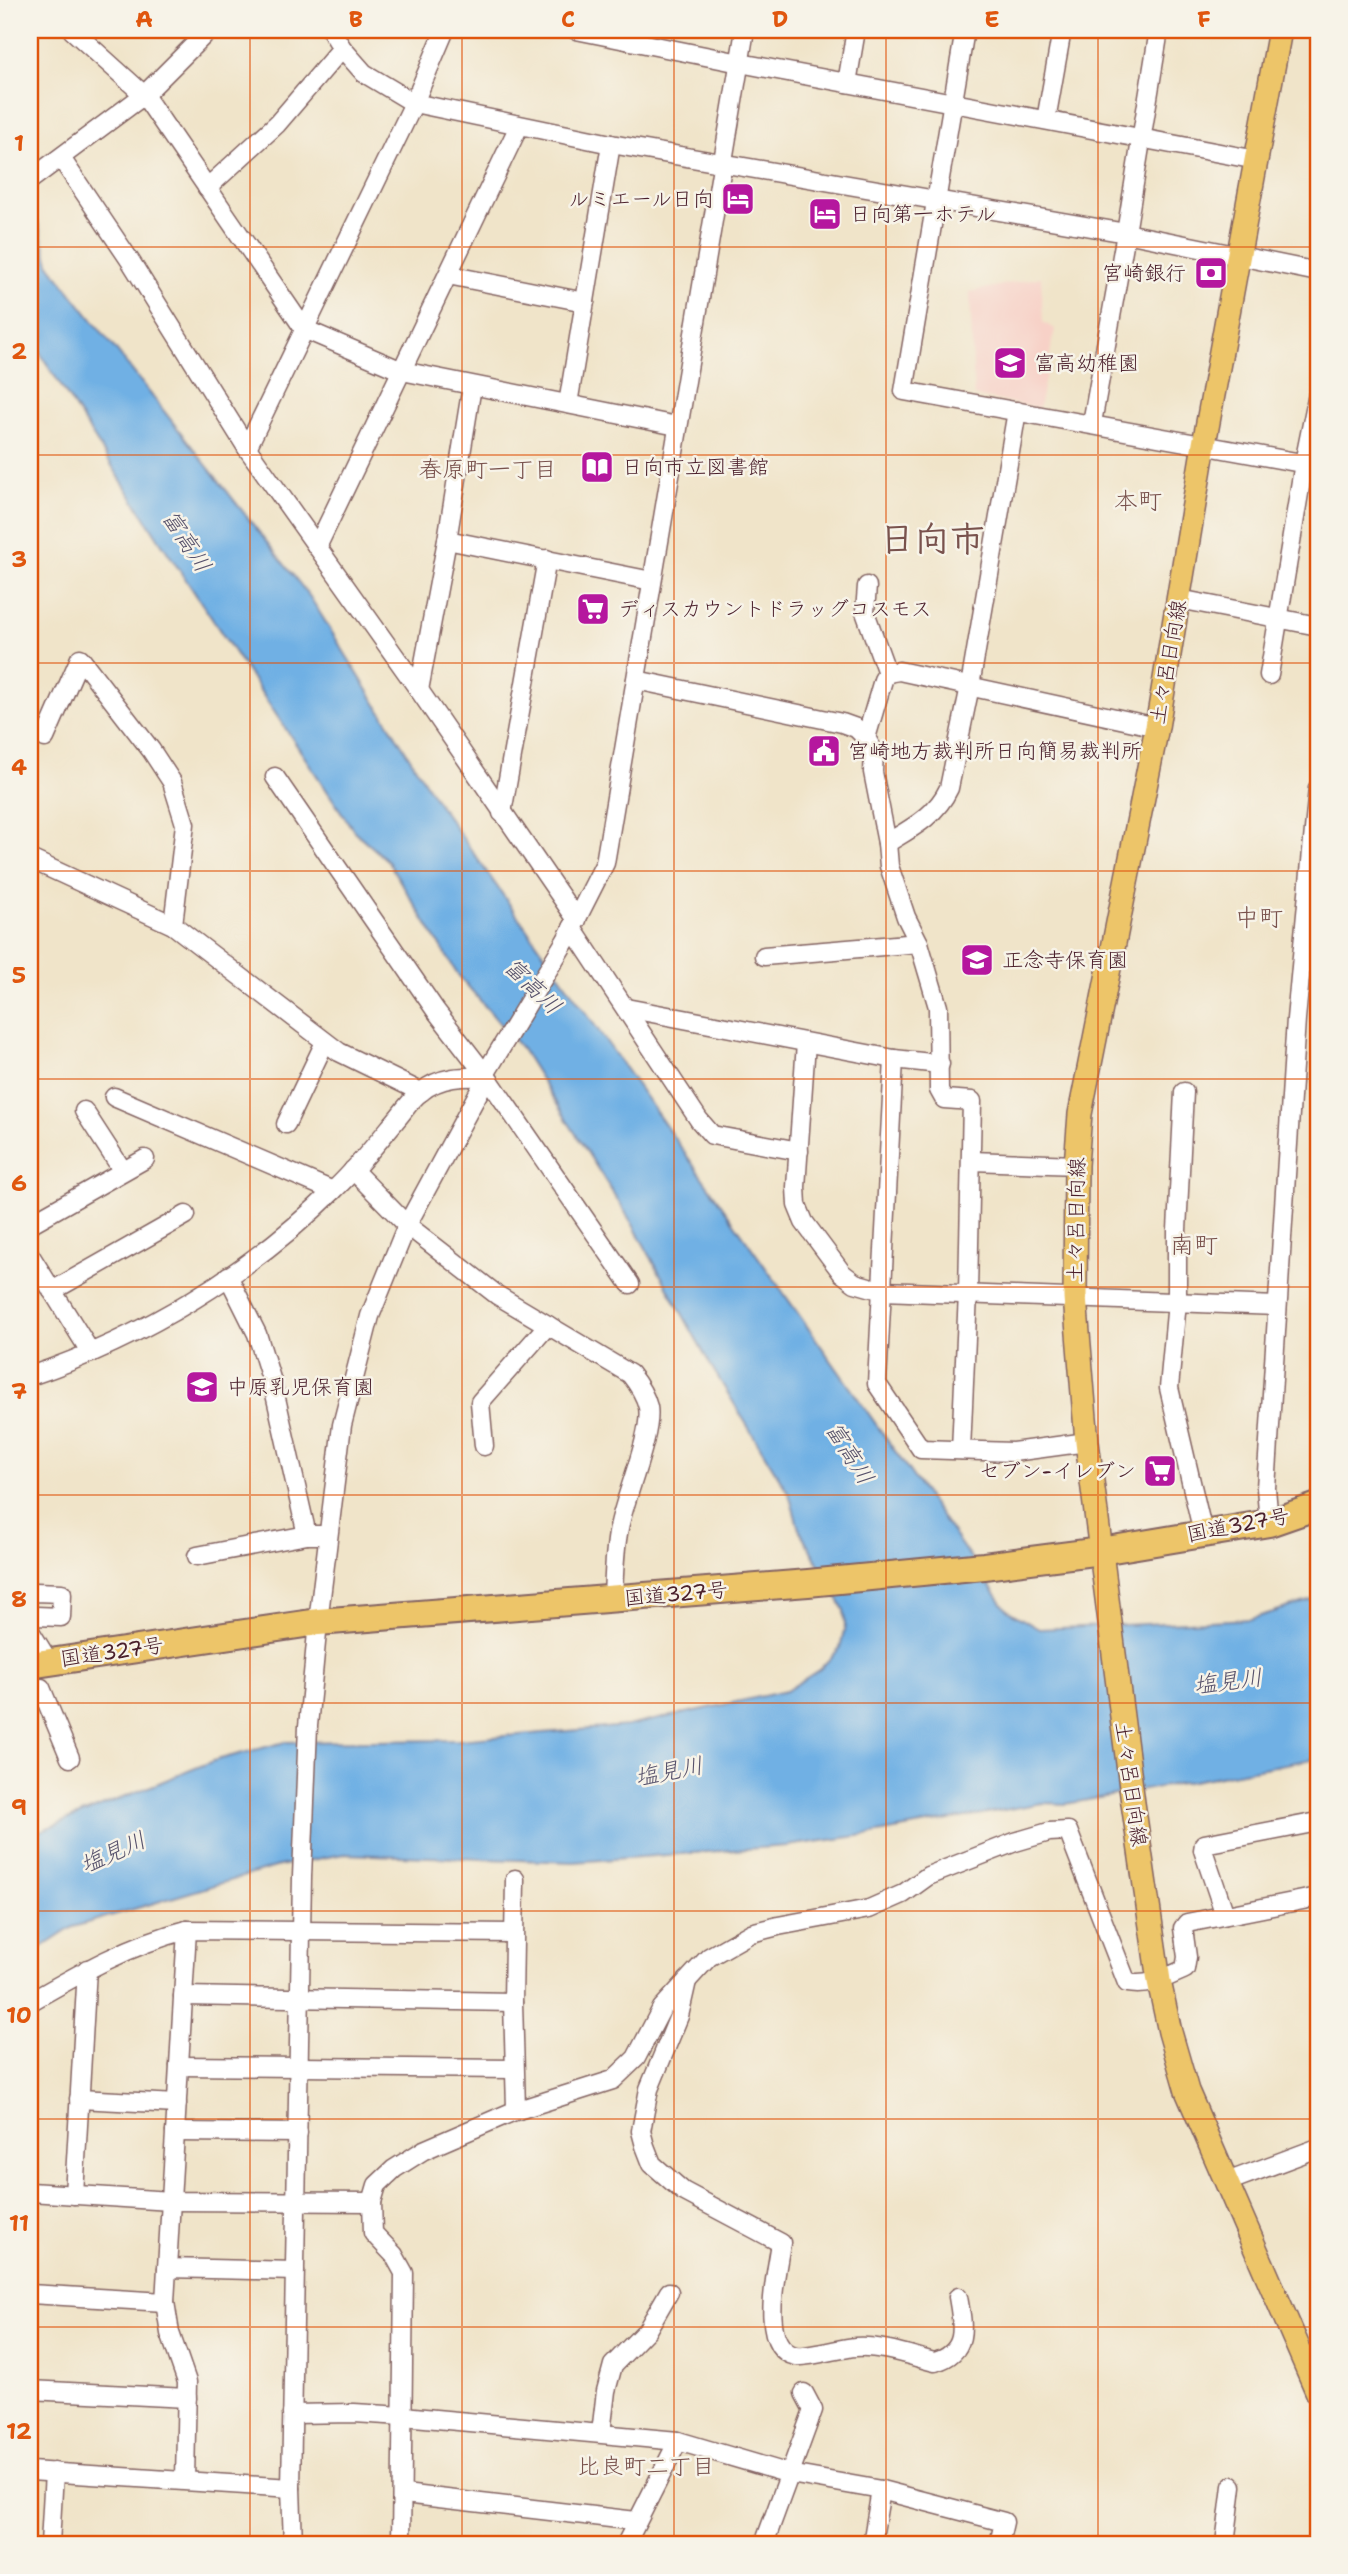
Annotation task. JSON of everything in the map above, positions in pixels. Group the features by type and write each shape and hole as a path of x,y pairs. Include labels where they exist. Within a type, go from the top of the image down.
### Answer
{"highway":[{"name":"国道327号","path":"39,1663 318,1622 822,1582 984,1566 1102,1561 1203,1533 1269,1523 1318,1506"}],"main road":[{"name":"土々呂日向線","path":"1280,30 1204,444 1157,727 1080,1114 1076,1165 1075,1297 1087,1442 1133,1803 1159,1981 1170,2032 1187,2091 1318,2393"}],"street":[{"path":"72,30 144,95 304,328 402,371 677,426"},
{"path":"30,180 144,95 209,30"},
{"path":"331,30 342,48 364,73 414,103 611,144 1126,233 1318,272"},
{"path":"247,448 414,103 444,30"},
{"path":"576,30 637,36 740,63 1257,160"},
{"path":"293,2544 292,2414 302,1877 308,1726 327,1535 342,1425 370,1316 407,1225 487,1074 572,929 605,863 745,30"},
{"path":"846,83 856,30"},
{"path":"965,30 904,391 1092,423 1311,465"},
{"path":"1046,120 1062,30"},
{"path":"1092,423 1159,30"},
{"path":"206,188 277,124 342,48"},
{"path":"317,547 519,126"},
{"path":"568,404 611,144"},
{"path":"55,162 131,262 247,448 419,690 502,813 572,929 699,1120 712,1135 799,1151"},
{"path":"448,275 585,302"},
{"path":"419,690 472,386"},
{"path":"1269,676 1311,465 1318,394"},
{"path":"887,843 920,823 943,802 949,788 970,686 1017,411"},
{"path":"447,540 652,581"},
{"path":"502,813 547,559"},
{"path":"866,737 887,673 866,612 867,586"},
{"path":"1179,599 1318,626"},
{"path":"46,737 80,658 151,750 172,782 185,824 173,925"},
{"path":"887,673 899,671 1157,727"},
{"path":"636,681 842,723 856,728 866,737 874,752 873,772 892,877 906,917 919,943 938,1007 939,1090 944,1099 972,1101 961,1450"},
{"path":"275,776 436,1011 487,1074 630,1284"},
{"path":"1269,1523 1266,1488 1296,1019 1318,788"},
{"path":"30,859 173,925 339,1052 421,1092"},
{"path":"764,956 919,943"},
{"path":"626,1008 894,1059 940,1064"},
{"path":"286,1124 325,1042"},
{"path":"806,1042 797,1196 804,1222 842,1273 855,1283 883,1291 1278,1306"},
{"path":"894,1059 877,1384 920,1449 1013,1452 1087,1442"},
{"path":"30,1376 91,1353 152,1322 228,1276 297,1226 353,1170 421,1092 458,1076 487,1074"},
{"path":"1184,1092 1177,1230 1177,1301 1169,1388 1203,1533"},
{"path":"114,1097 333,1191"},
{"path":"84,1111 123,1171"},
{"path":"30,1224 145,1159"},
{"path":"972,1160 1076,1165"},
{"path":"353,1170 407,1225 497,1295 630,1374 639,1385 648,1408 648,1426 619,1526 614,1556 614,1599"},
{"path":"52,1291 186,1215"},
{"path":"30,1255 91,1353"},
{"path":"228,1276 257,1334 273,1385 307,1535"},
{"path":"484,1446 480,1402 548,1325"},
{"path":"197,1556 307,1535 327,1535"},
{"path":"30,1595 35,1592 62,1593 61,1617 36,1616 30,1620"},
{"path":"30,1631 39,1663"},
{"path":"30,1688 41,1688 70,1758"},
{"path":"1225,1915 1203,1850 1204,1844 1318,1822"},
{"path":"401,2544 404,2494 404,2273 394,2255 373,2233 372,2202 377,2185 394,2169 425,2150 518,2110 612,2080 636,2058 662,2008 709,1957 751,1934 778,1926 869,1909 903,1894 928,1876 1015,1842 1049,1832 1068,1831 1127,1983 1142,1986 1185,1969 1187,1957 1183,1928 1187,1923 1318,1897"},
{"path":"514,1879 514,2069 518,2110"},
{"path":"185,2480 187,2382 170,2333 165,2302 187,1930"},
{"path":"30,2002 87,1969 160,1936 187,1930 513,1933"},
{"path":"74,2195 87,1969"},
{"path":"687,1981 679,2016 646,2102 641,2131 652,2164 683,2191 781,2243 771,2322 775,2338 783,2351 799,2357 858,2346 935,2362 947,2359 955,2351 962,2336 958,2297"},
{"path":"183,1996 513,2002"},
{"path":"179,2066 514,2069"},
{"path":"79,2099 177,2104"},
{"path":"175,2132 298,2133"},
{"path":"1227,2182 1318,2148"},
{"path":"30,2192 171,2201 372,2202"},
{"path":"167,2268 295,2271"},
{"path":"601,2433 606,2391 614,2365 647,2330 668,2292"},
{"path":"30,2294 165,2302"},
{"path":"30,2390 187,2398"},
{"path":"764,2544 813,2410 804,2393"},
{"path":"292,2414 354,2413 404,2416 678,2441 790,2474 881,2490 1004,2522 999,2544"},
{"path":"626,2544 678,2441"},
{"path":"30,2471 291,2488"},
{"path":"50,2544 54,2472"},
{"path":"1225,2544 1233,2486"},
{"path":"872,2544 881,2490"},
{"path":"404,2494 636,2521"}],"shaded area":[{"name":"富高幼稚園","path":"1041,277 1043,322 1055,329 1039,408 974,396 970,292"}],"water":[{"path":"30,195 50,266 310,597 436,800 1007,1610 1039,1629 1251,1619 1318,1598 1318,1758 1066,1804 1042,1803 872,1834 787,1846 574,1862 344,1854 279,1866 73,1927 30,1955 30,1835 213,1761 285,1742 458,1740 627,1726 786,1691 820,1669 840,1648 845,1626 844,1610 799,1529 789,1494 710,1364 632,1223 522,1049 459,976 387,860 354,831 158,538 42,356 30,332"}],"place":[{"name":"ルミエール日向","path":"738,199"},
{"name":"日向第一ホテル","path":"825,214"},
{"name":"宮崎銀行","path":"1211,273"},
{"name":"富高幼稚園","path":"1010,363"},
{"name":"日向市立図書館","path":"597,467"},
{"name":"ディスカウントドラッグコスモス","path":"593,609"},
{"name":"宮崎地方裁判所日向簡易裁判所","path":"824,751"},
{"name":"正念寺保育園","path":"977,960"},
{"name":"中原乳児保育園","path":"202,1387"},
{"name":"セブン-イレブン","path":"1160,1471"}],"district":[{"name":"春原町一丁目","path":"488,469"},
{"name":"本町","path":"1138,501"},
{"name":"日向市","path":"932,539"},
{"name":"中町","path":"1259,918"},
{"name":"南町","path":"1194,1245"},
{"name":"比良町二丁目","path":"646,2466"}],"water label":[{"name":"富高川","path":"187,541"},
{"name":"富高川","path":"533,986"},
{"name":"富高川","path":"850,1453"},
{"name":"塩見川","path":"1228,1681"},
{"name":"塩見川","path":"669,1771"},
{"name":"塩見川","path":"113,1852"}]}
